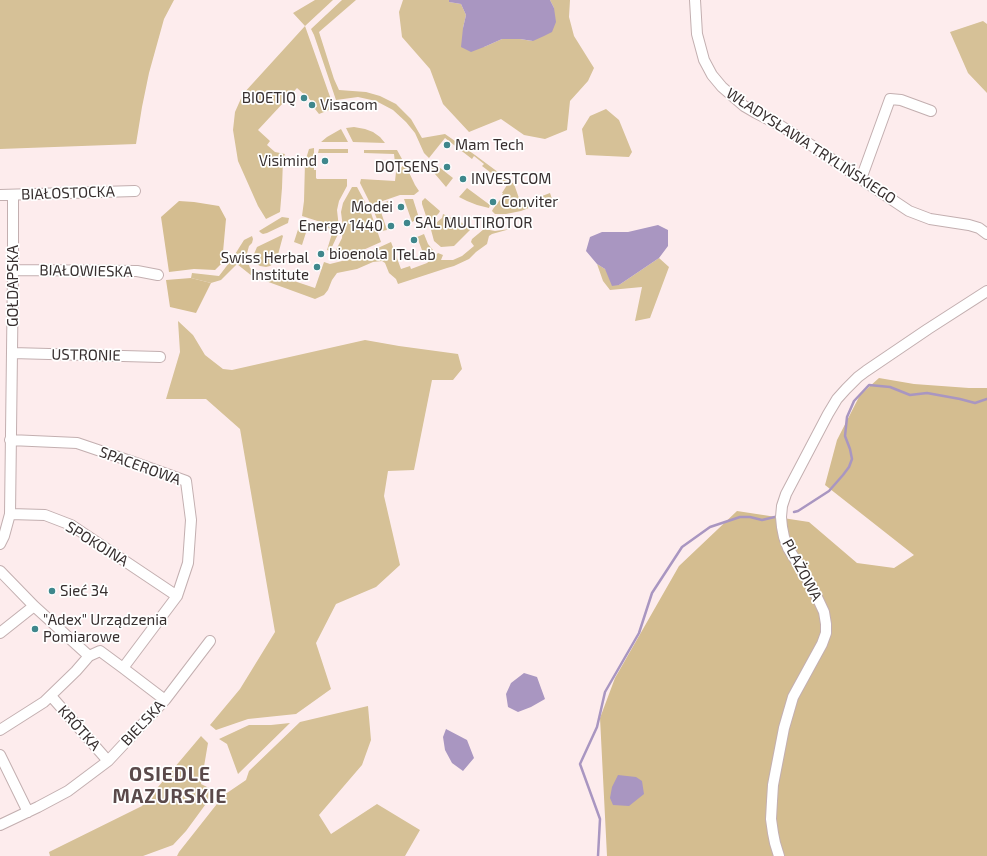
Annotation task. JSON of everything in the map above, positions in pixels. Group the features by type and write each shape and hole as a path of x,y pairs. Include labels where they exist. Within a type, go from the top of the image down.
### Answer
{"street":[{"name":"WŁADYSŁAWA TRYLIŃSKIEGO","path":"695,0 696,34 704,60 712,75 722,87 744,106 781,126 808,143 909,211 930,219 969,225 978,228 987,234"},
{"path":"861,179 890,99 901,100 931,111"},
{"name":"BIAŁOSTOCKA","path":"0,195 135,191"},
{"name":"GOŁDAPSKA","path":"0,544 4,536 10,514 13,195"},
{"name":"BIAŁOWIESKA","path":"13,270 137,272 158,275"},
{"name":"PLAŻOWA","path":"779,856 771,819 774,785 784,728 793,697 822,644 826,633 824,612 808,580 788,548 784,537 781,517 782,506 786,494 828,414 846,389 858,377 872,367 987,291"},
{"name":"USTRONIE","path":"12,354 160,357"},
{"name":"SPACEROWA","path":"10,440 77,443 186,481 190,520 188,563 177,596 123,668"},
{"name":"SPOKOJNA","path":"10,514 45,515 71,525 177,596"},
{"path":"0,571 34,606 89,656"},
{"path":"0,633 34,606"},
{"name":"BIELSKA","path":"0,825 68,791 108,761 165,700 210,641"},
{"path":"0,730 44,702 89,656 100,651 165,700"},
{"name":"KRÓTKA","path":"51,696 108,761"},
{"path":"0,755 28,812"}],"shaded area":[{"path":"0,0 174,0 164,19 149,73 136,144 0,149"},
{"path":"315,0 333,0 305,26 293,13"},
{"path":"342,0 356,0 319,32 339,90 366,92 380,96 396,104 411,119 422,138 445,134 514,184 521,204 550,193 552,199 521,211 506,214 495,214 492,211 503,196 502,193 507,185 482,166 484,164 474,156 472,159 445,138 429,158 424,153 415,133 393,110 376,101 358,97 336,100 311,29"},
{"path":"403,0 449,0 449,2 461,4 466,15 463,28 484,47 502,39 532,41 554,8 550,0 570,0 569,17 574,36 594,68 588,81 570,101 567,130 545,139 524,135 501,119 469,132 443,104 430,69 402,37 399,12"},
{"path":"449,0 550,0 554,8 556,22 552,32 533,41 502,39 471,52 461,47 466,15 461,4 449,2"},
{"path":"983,21 987,24 987,93 968,73 950,32"},
{"path":"305,26 334,108 319,114 315,109 317,106 297,88 258,130 270,141 267,145 275,152 285,154 283,159 280,212 266,219 258,206 238,161 233,130 235,112 243,94"},
{"path":"606,109 619,120 632,152 629,157 586,155 582,129 590,116"},
{"path":"354,127 373,132 385,143 353,142 346,128"},
{"path":"341,129 348,142 321,142 327,137"},
{"path":"314,148 314,170 316,170 317,179 347,179 347,186 339,201 337,210 339,228 302,216 305,162 309,149"},
{"path":"319,149 348,149 348,153 318,153"},
{"path":"364,150 397,150 402,159 397,164 395,163 394,154 364,153"},
{"path":"430,160 453,178 446,187 435,174 428,161"},
{"path":"405,164 419,191 414,195 400,195 371,205 360,183 361,179 395,181 396,172"},
{"path":"352,187 357,187 371,213 381,242 352,255 334,258 333,256 342,238 343,228 341,212 343,203"},
{"path":"467,188 490,205 489,208 477,205 459,197"},
{"path":"425,198 440,211 432,220 428,222 422,204 422,201"},
{"path":"404,199 413,199 419,218 412,222"},
{"path":"179,201 219,206 226,219 222,263 215,270 194,269 169,272 161,217"},
{"path":"388,201 388,203 379,206 387,230 382,231 372,207"},
{"path":"443,214 471,227 470,230 454,246 441,247 434,241 430,226 442,218"},
{"path":"282,217 289,218 288,223 267,233 263,234 259,231"},
{"path":"301,220 309,223 302,245 294,242"},
{"path":"318,223 340,230 330,251 327,250 333,230"},
{"path":"658,225 668,230 668,246 659,258 619,285 612,286 605,269 597,264 586,251 590,237 602,232 628,232"},
{"path":"484,229 495,231 510,229 489,236 487,244 469,259 454,266 398,284 396,279 389,273 385,263 382,261 373,262 357,269 337,273 324,295 315,299 252,276 237,264 221,280 211,283 191,278 192,273 219,276 244,240 252,236 252,243 249,246 246,257 250,268 261,275 277,273 283,274 286,275 285,278 315,288 324,262 330,264 358,257 391,242 401,269 410,266 411,269 427,263 438,253 443,255 441,260 453,260 462,256 474,246 471,242 472,239"},
{"path":"424,234 428,244 433,250 425,258 417,237"},
{"path":"282,235 276,262 266,267 257,264 254,259 254,254 257,247"},
{"path":"659,258 669,267 650,318 635,321 642,287 610,290 603,281 597,264 605,269 619,285"},
{"path":"191,278 211,283 196,313 170,307 166,280"},
{"path":"178,321 193,335 205,355 223,369 232,370 365,340 458,354 462,369 453,380 432,380 414,470 388,471 384,496 400,565 376,587 336,604 316,643 331,689 296,714 248,719 216,730 210,725 240,689 275,632 240,429 206,399 166,399 180,352"},
{"path":"879,378 914,384 987,388 987,856 607,856 600,718 615,678 679,566 737,511 809,522 857,563 894,568 914,555 825,485 837,440 860,395"},
{"path":"524,673 537,677 545,699 518,712 508,707 506,694 511,683"},
{"path":"368,706 371,740 362,765 319,815 331,834 377,804 420,830 405,856 177,856 224,795 246,780 249,771 300,722"},
{"path":"290,723 238,774 227,744 219,739 249,725"},
{"path":"446,729 467,740 474,758 463,771 452,763 445,750 443,737"},
{"path":"201,736 208,743 201,784 209,788 208,801 186,831 173,845 143,856 50,856 49,852 142,806"},
{"path":"618,775 636,777 642,781 644,794 629,806 613,805 610,798 612,787"}],"waterway":[{"path":"794,512 798,511 829,491 849,467 852,459 845,436 847,417 854,401 869,385 890,387 910,395 927,393 975,403 987,399"},
{"path":"598,856 600,819 580,764 597,727 605,692 639,633 652,593 682,547 710,527 740,517 750,517 762,520 779,516"}],"place":[{"name":"BIOETIQ","path":"304,98"},
{"name":"Visacom","path":"312,105"},
{"name":"Mam Tech","path":"447,145"},
{"name":"Visimind","path":"325,161"},
{"name":"DOTSENS","path":"447,167"},
{"name":"INVESTCOM","path":"463,179"},
{"name":"Conviter","path":"493,202"},
{"name":"Modei","path":"401,207"},
{"name":"SAL MULTIROTOR","path":"407,223"},
{"name":"Energy 1440","path":"391,226"},
{"name":"ITeLab","path":"414,240"},
{"name":"bioenola","path":"321,254"},
{"name":"Swiss Herbal Institute","path":"317,267"},
{"name":"Sieć 34","path":"52,591"},
{"name":"\"Adex\" Urządzenia Pomiarowe","path":"35,629"}],"district":[{"name":"OSIEDLE MAZURSKIE","path":"170,786"}]}
